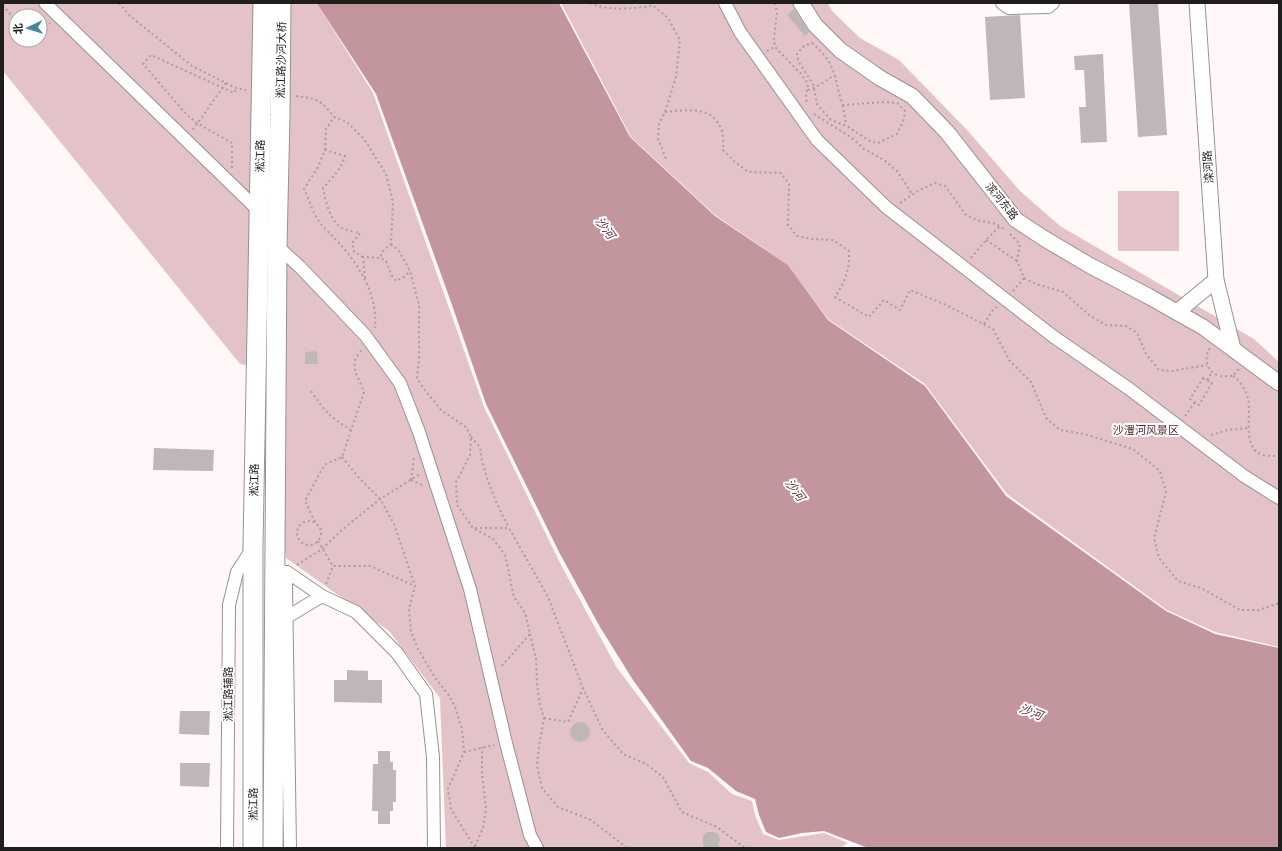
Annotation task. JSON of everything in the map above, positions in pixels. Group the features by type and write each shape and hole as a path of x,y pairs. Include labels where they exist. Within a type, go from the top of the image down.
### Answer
{"main road":[{"name":"淞江路沙河大桥","path":"260,113 263,3"},
{"name":"淞江路沙河大桥","path":"280,116 281,3"},
{"name":"淞江路","path":"253,848 253,546 260,113"},
{"name":"淞江路","path":"273,848 281,572 277,246 280,116"}],"street":[{"path":"45,3 259,211"},
{"path":"725,3 740,32 816,140 891,211 1054,337 1128,388 1244,476 1279,498"},
{"name":"滨河东路","path":"801,3 815,25 840,50 880,78 912,96 947,132 1016,220 1089,265 1202,327 1279,383"},
{"path":"1002,3 1009,8 1048,7 1053,3"},
{"name":"滦河路","path":"1197,3 1216,280 1233,349"},
{"path":"277,246 300,267 370,341 400,383 419,432 470,589 506,743 530,835 537,848"},
{"path":"1177,312 1216,280"},
{"name":"淞江路辅路","path":"227,848 229,605 237,572 253,546"},
{"path":"281,572 322,596 356,612 397,653 426,694 433,757 434,848"},
{"path":"290,848 280,617 322,596"}],"path":[{"path":"119,3 129,15 192,66 226,83 185,140"},
{"path":"590,3 597,6 621,9 653,6"},
{"path":"650,3 668,18 680,40 676,77 665,112 659,124 658,139 667,161"},
{"path":"775,3 777,12 774,38 775,47 801,74 808,84 807,105"},
{"path":"843,105 884,102 897,103 905,111 904,119 897,134 878,143 871,142 847,126 831,120 818,104 814,88 807,73 798,61 797,54 804,46 812,43 822,51 832,67 843,105 847,126"},
{"path":"232,185 232,143 197,123 187,114 143,64 151,55 234,93 236,88"},
{"path":"807,90 827,81 834,75"},
{"path":"810,109 814,114 852,138 864,149 884,160 898,171 912,194"},
{"path":"665,112 698,110 714,117 722,132 723,150 734,161 748,172 781,173 789,184 788,225 797,236 812,239 832,240 849,251 850,263 844,282 835,297 869,316 884,300 900,310 910,290 946,305 993,329 1009,360 1031,382 1046,418 1060,430 1084,434 1133,449 1160,471 1166,492 1154,538 1160,558 1178,581 1201,588 1240,610 1259,610 1279,603"},
{"path":"315,522 309,521 302,523 299,526 297,534 300,541 307,545 311,545 318,541 321,530 315,522 305,501 321,470 326,464 342,457 364,392 362,384 356,375 354,361 362,348 375,336 376,318 373,302 365,278 353,259 326,230 315,215 304,189 318,167 325,150 326,129 334,117 347,122 364,139 386,174 393,202 391,244 383,251 380,258"},
{"path":"325,150 345,156 340,169 323,188 326,202 334,221 344,229 360,233 352,243 354,252 364,257 380,258 386,261 392,276 396,281 404,277 410,271"},
{"path":"891,211 912,194 935,183 945,186 966,215 1000,226 1009,232 1020,244 1017,261 1024,278 1036,284 1062,292 1089,315 1106,325 1126,326 1137,334 1146,354 1159,370 1172,371 1207,365"},
{"path":"963,267 1000,226"},
{"path":"986,240 1017,261"},
{"path":"391,244 399,250 410,271 419,305 419,359 417,378 441,410 466,427 471,437 480,448 488,481 497,504 548,597 583,688 602,729 622,754 646,764 663,777 682,812 717,828 745,848"},
{"path":"364,257 365,278"},
{"path":"1216,338 1207,352 1207,365 1217,376 1233,376 1238,378 1248,399 1248,428 1253,448 1262,455 1279,456"},
{"path":"1233,376 1247,359"},
{"path":"1207,380 1212,372"},
{"path":"1203,378 1212,383 1198,404 1195,402 1190,399 1203,378"},
{"path":"311,391 332,419 351,430"},
{"path":"1178,426 1195,402"},
{"path":"1198,441 1228,430 1248,428"},
{"path":"471,437 470,455 456,482 457,505 474,528 493,539 505,555 514,597 525,612 536,659 537,684 540,705 544,718 537,765 542,788 558,807 592,820 627,848"},
{"path":"342,457 359,478 380,499 394,524 415,586 409,609 410,632 434,676 450,697 462,729 464,752 448,789 451,809 475,847"},
{"path":"281,572 322,549 343,529 380,499 411,480"},
{"path":"474,528 509,528"},
{"path":"318,541 333,566"},
{"path":"333,566 370,566 415,586"},
{"path":"322,596 333,566"},
{"path":"492,678 530,634"},
{"path":"544,718 568,722 583,688"},
{"path":"464,752 506,743"},
{"path":"475,847 483,828 486,809 482,774 482,747"}],"green space":[{"path":"3,3 312,3 318,5 373,93 484,407 561,565 617,668 689,763 708,772 732,794 752,801 755,815 763,834 779,840 824,833 848,843 840,848 446,848 440,698 389,631 286,558 283,536 285,371 240,364 3,71"},
{"name":"沙澧河风景区","path":"561,3 828,3 832,11 860,38 899,60 968,131 1019,190 1060,226 1254,339 1279,362 1279,647 1215,632 1167,610 1007,494 925,384 828,319 788,265 715,215 631,137"},
{"path":"1118,191 1179,191 1179,251 1118,251"}],"water":[{"name":"沙河","path":"314,3 559,3 630,137 715,216 788,265 828,320 925,386 1006,496 1166,611 1215,634 1279,648 1279,848 868,848 824,831 802,833 779,838 766,832 759,815 755,799 736,791 708,768 691,761 633,680 600,627 559,552 486,404 376,94 318,5"}],"building":[{"path":"1129,3 1158,3 1167,135 1138,137"},
{"path":"794,9 809,32 805,36 787,15"},
{"path":"1020,15 1025,98 990,100 985,17"},
{"path":"1103,54 1107,142 1081,143 1079,107 1086,107 1084,70 1075,70 1074,56"},
{"path":"317,351 318,364 305,364 305,352"},
{"path":"154,448 214,450 213,471 153,470"},
{"path":"347,670 368,671 368,680 382,680 382,703 334,702 334,680 347,680"},
{"path":"180,711 210,711 209,735 179,734"},
{"path":"580,722 587,725 590,732 587,739 580,742 573,739 570,732 573,725"},
{"path":"378,751 390,751 390,762 393,762 393,770 396,770 396,802 393,802 393,811 390,811 390,824 378,824 378,811 372,811 373,764 378,764"},
{"path":"180,763 210,763 209,787 180,786"},
{"path":"707,832 718,834 720,840 718,848 705,848 703,845 703,836"}]}
